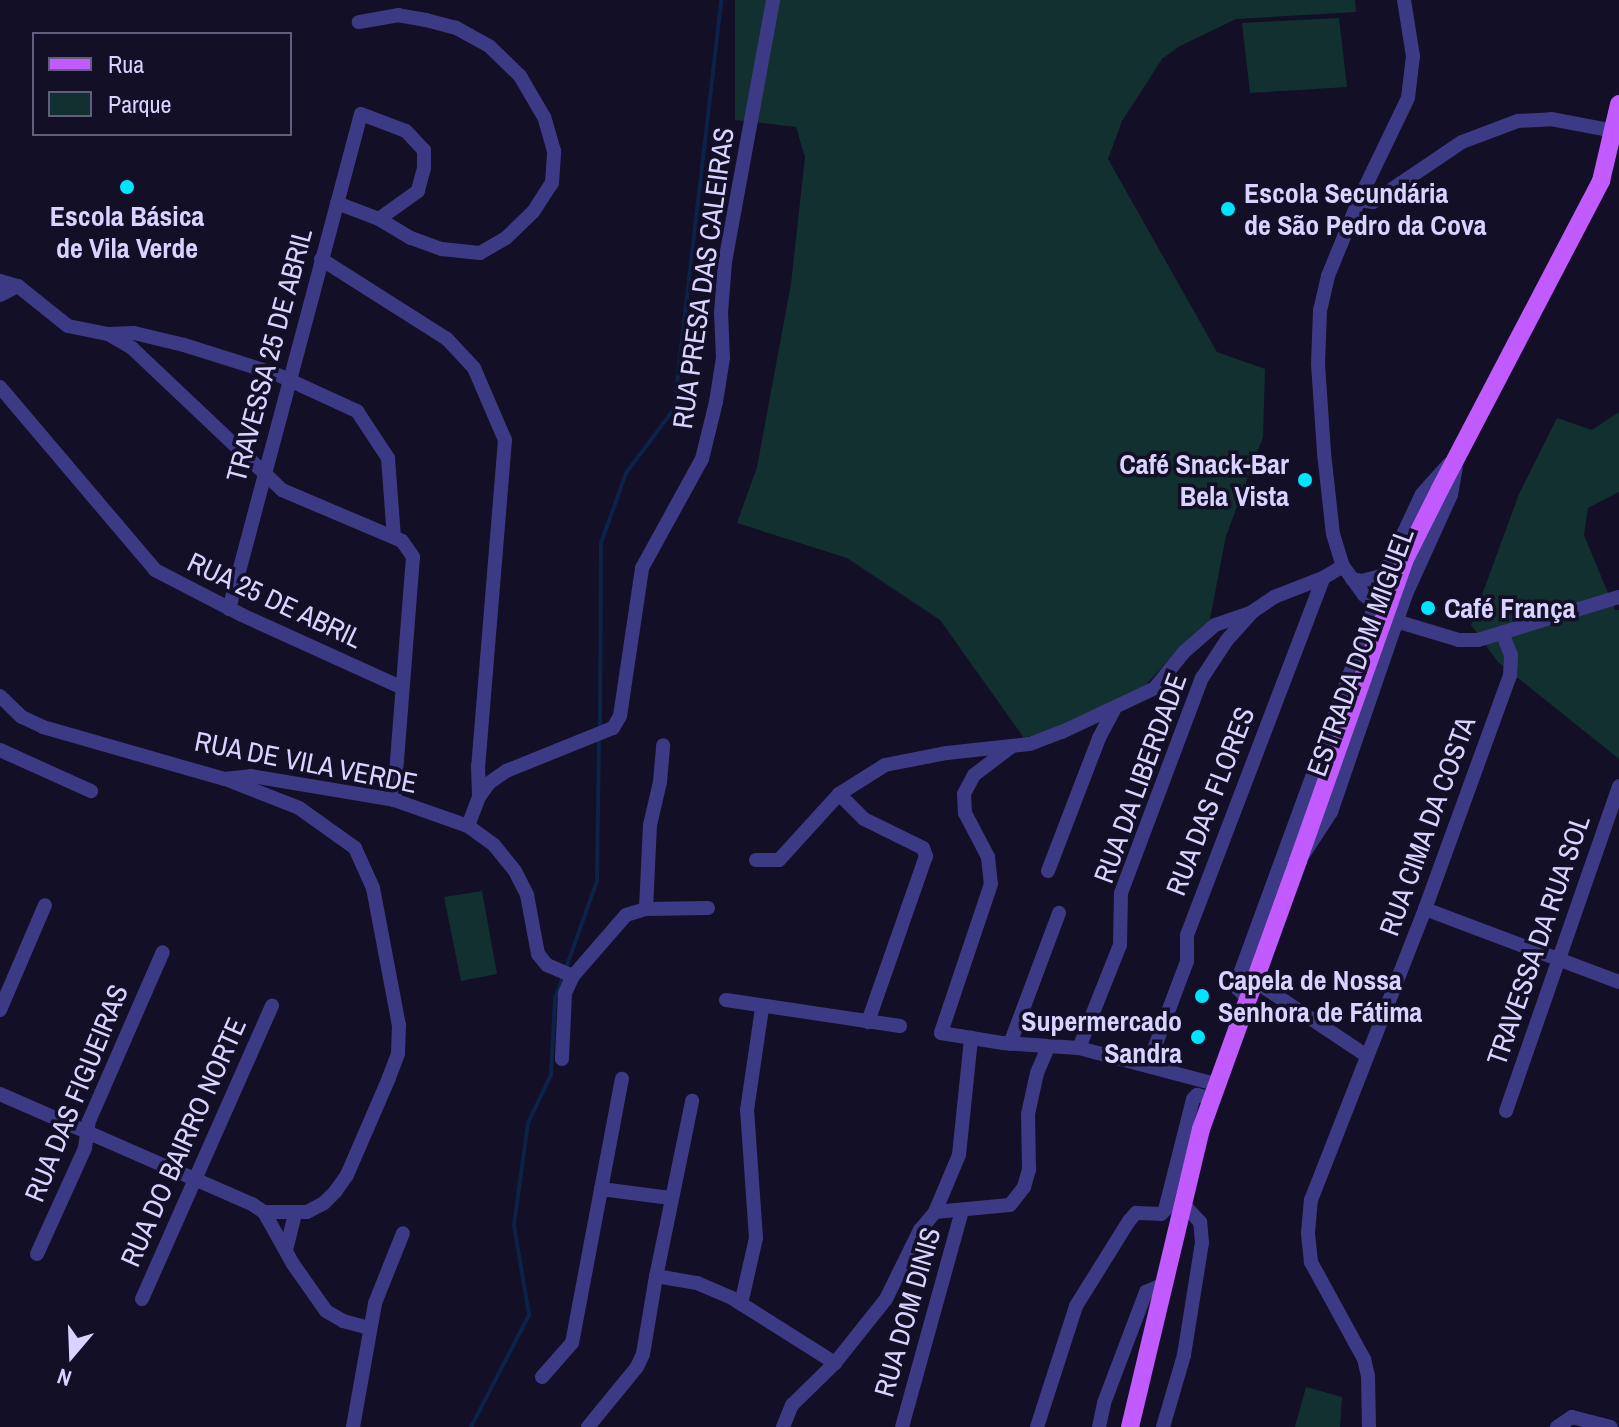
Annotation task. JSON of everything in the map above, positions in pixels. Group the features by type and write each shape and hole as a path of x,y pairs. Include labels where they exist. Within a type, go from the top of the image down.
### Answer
{"main road":[{"name":"ESTRADA DOM MIGUEL","path":"1130,1427 1212,1091 1298,861 1404,561 1601,181 1617,131 1619,104"}],"street":[{"name":"RUA PRESA DAS CALEIRAS","path":"479,797 489,783 506,771 609,730 620,716 625,700 642,568 702,459 716,402 723,358 721,313 725,262 773,0"},
{"path":"1404,0 1413,56 1408,98 1359,200 1328,276 1320,310 1324,453 1333,534 1347,572 1377,606 1399,622 1459,640 1502,633 1619,597"},
{"path":"337,203 379,219 421,242 442,249 480,253 506,238 533,212 552,183 554,151 544,117 520,76 489,46 456,28 399,15 359,22"},
{"name":"TRAVESSA 25 DE ABRIL","path":"229,609 361,114 406,131 424,150 424,168 418,191 379,219"},
{"path":"1359,200 1373,202 1462,142 1518,121 1551,119 1617,131"},
{"path":"321,259 447,339 474,368 505,440 478,766 479,797 468,826"},
{"path":"0,281 18,286 68,326 108,334 134,333 184,345 288,380 357,411 388,458 394,537"},
{"path":"0,295 18,286"},
{"path":"108,334 132,348 282,490 402,541 413,557 394,800"},
{"name":"RUA 25 DE ABRIL","path":"0,387 155,570 229,609 401,687"},
{"name":"ESTRADA DOM MIGUEL","path":"1250,989 1238,989 1237,982 1377,606 1384,575 1428,485 1458,455"},
{"name":"ESTRADA DOM MIGUEL","path":"1298,861 1312,846 1331,812 1399,622 1406,594 1451,495 1458,455"},
{"path":"1323,578 1347,572"},
{"name":"ESTRADA DOM MIGUEL","path":"1347,572 1362,581 1384,575"},
{"name":"RUA DA LIBERDADE","path":"1079,1048 1120,945 1121,893 1202,678 1227,640 1252,612 1274,597 1323,578"},
{"name":"RUA DAS FLORES","path":"1148,1065 1187,961 1187,935 1323,578"},
{"path":"756,860 779,860 839,794 885,765 947,753 1030,744 1114,710 1155,688 1184,652 1215,625 1252,612"},
{"name":"RUA CIMA DA COSTA","path":"1369,1427 1368,1376 1364,1359 1311,1262 1308,1233 1311,1200 1425,909 1510,676 1511,655 1502,633"},
{"name":"RUA DE VILA VERDE","path":"0,696 22,717 43,727 224,779 251,776 394,800 468,826 494,845 515,871 527,895 538,954 547,965 567,973"},
{"path":"1048,871 1099,738 1114,710"},
{"path":"0,714 22,717"},
{"path":"646,909 650,825 660,782 663,745"},
{"path":"1011,747 974,775 964,794 965,813 988,857 991,884 941,1033 1010,1044 1079,1048 1148,1065 1212,1091"},
{"path":"0,750 91,791"},
{"path":"0,1094 264,1212 295,1215 324,1203 347,1175 398,1054 399,1025 373,888 355,848 299,808 224,779"},
{"name":"TRAVESSA DA RUA SOL","path":"1506,1111 1619,786"},
{"path":"839,794 864,819 923,848 926,856 868,1022"},
{"path":"0,1010 45,905"},
{"path":"562,1059 562,1008 567,973 626,915 646,909 708,908"},
{"path":"1425,909 1619,982"},
{"path":"1010,1044 1059,913"},
{"name":"RUA DAS FIGUEIRAS","path":"37,1254 85,1148 87,1132 163,952"},
{"path":"1250,989 1367,1056"},
{"path":"726,1000 762,1008 900,1026"},
{"name":"RUA DO BAIRRO NORTE","path":"142,1299 272,1005"},
{"path":"741,1304 756,1238 747,1110 762,1008"},
{"path":"783,1427 792,1405 835,1363 886,1299 920,1230 935,1212 959,1155 971,1038"},
{"path":"935,1212 1010,1205 1024,1187 1029,1169 1028,1114 1037,1073 1048,1047"},
{"path":"542,1377 572,1343 622,1079"},
{"path":"1037,1427 1076,1306 1136,1213 1161,1214 1165,1210 1193,1099 1212,1091"},
{"path":"588,1427 603,1404 637,1367 643,1354 670,1198 692,1101"},
{"path":"601,1189 670,1198"},
{"path":"1163,1427 1184,1355 1202,1243 1200,1222 1183,1204"},
{"name":"RUA DOM DINIS","path":"902,1427 962,1211"},
{"path":"264,1212 326,1311 343,1321 370,1328"},
{"path":"286,1250 295,1215"},
{"path":"353,1427 370,1328 387,1270 403,1233"},
{"path":"656,1277 697,1283 741,1304 835,1363"},
{"path":"1099,1427 1104,1403 1146,1292 1166,1283"},
{"path":"1557,1427 1572,1417 1611,1427"}],"green space":[{"path":"735,0 1355,0 1356,12 1236,19 1180,46 1162,59 1122,121 1108,159 1217,352 1265,369 1263,437 1226,536 1209,624 1173,655 1143,688 1077,721 1024,738 940,620 847,558 737,523 757,467 791,284 805,157 796,127 735,120"},
{"path":"1339,18 1347,87 1250,93 1242,23"},
{"path":"1619,412 1619,492 1588,508 1584,535 1615,610 1619,610 1619,759 1498,662 1471,625 1519,494 1557,418 1592,430"},
{"path":"482,891 497,974 461,981 444,897"},
{"path":"1306,1387 1342,1397 1340,1427 1295,1427"}],"waterway":[{"path":"600,730 601,543 626,473 674,409 721,0"},
{"path":"566,968 597,881 599,739"},
{"path":"471,1427 529,1315 514,1225 528,1123 551,1075 555,998 563,977"}],"place":[{"name":"Escola Básica de Vila Verde","path":"127,187"},
{"name":"Escola Secundária de São Pedro da Cova","path":"1228,209"},
{"name":"Café Snack-Bar Bela Vista","path":"1305,480"},
{"name":"Café França","path":"1428,608"},
{"name":"Capela de Nossa Senhora de Fátima","path":"1202,996"},
{"name":"Supermercado Sandra","path":"1198,1037"}]}
